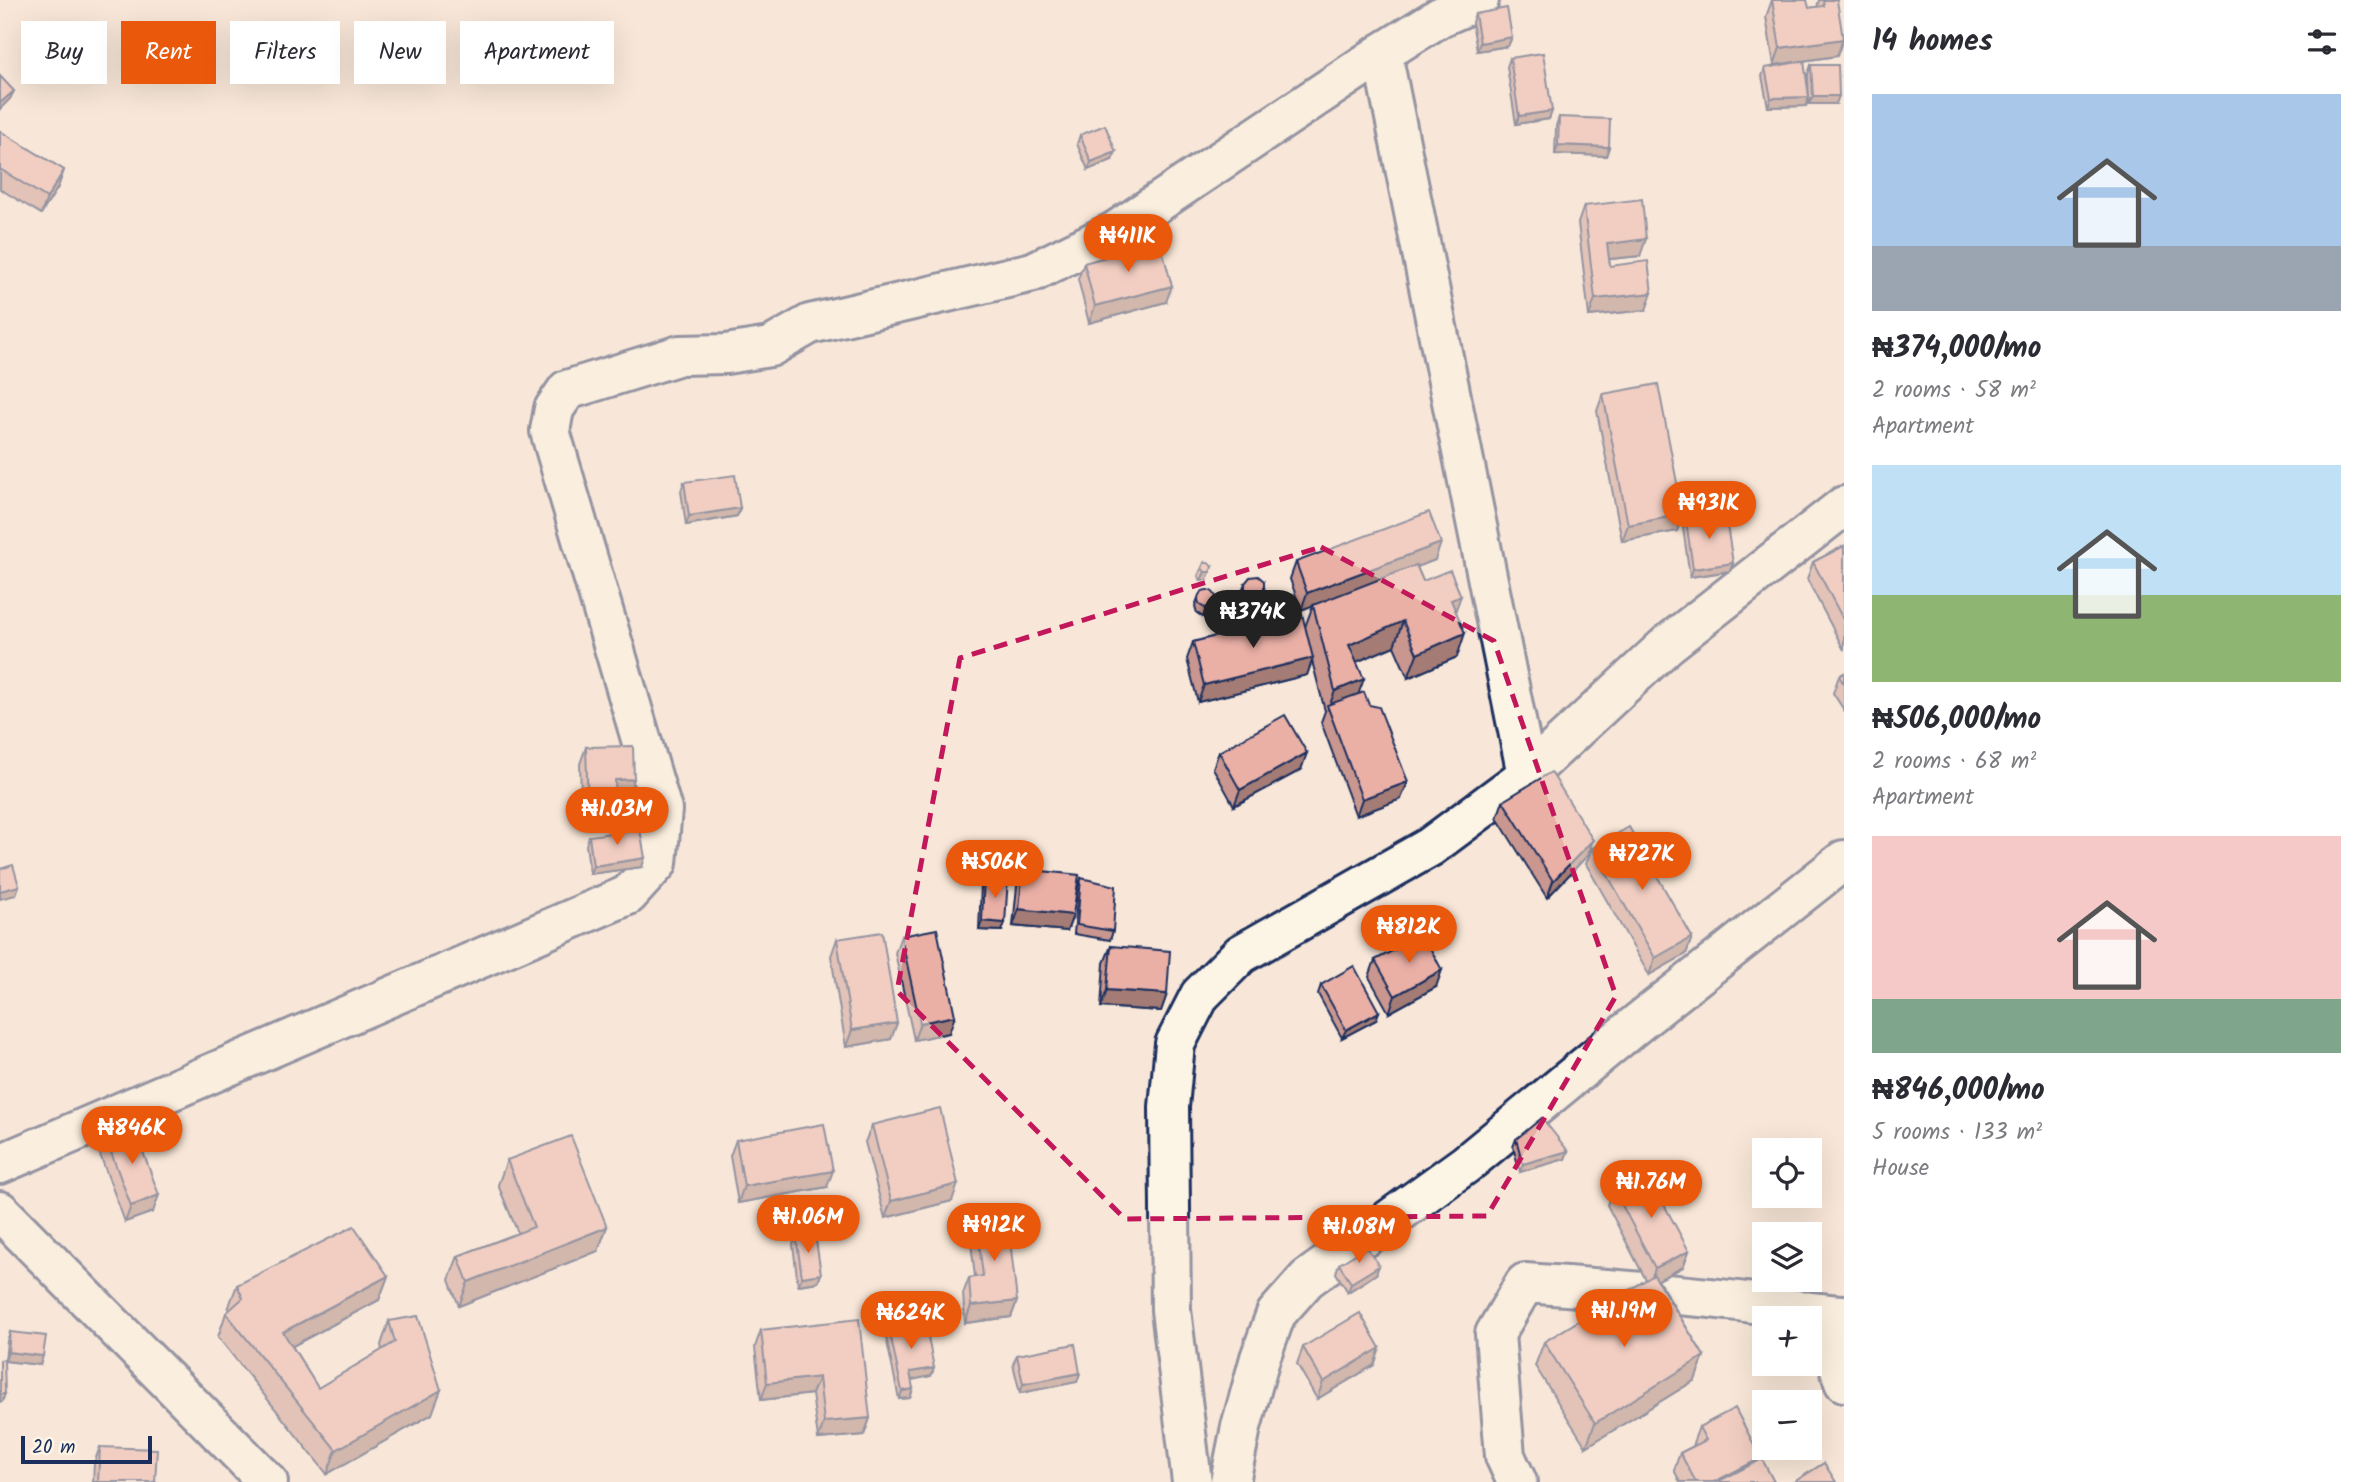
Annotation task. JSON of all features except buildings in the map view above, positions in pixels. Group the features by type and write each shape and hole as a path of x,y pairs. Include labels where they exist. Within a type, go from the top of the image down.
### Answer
{"street":[{"path":"0,1164 628,895 657,863 662,810 550,431 554,409 568,390 680,355 726,354 770,347 810,324 1033,272 1114,232 1382,53 1440,17 1479,0"},
{"path":"1382,53 1527,775"},
{"path":"1192,1482 1171,1310 1169,1107 1175,1044 1200,995 1241,954 1430,847 1527,775 1667,645 1844,506"},
{"path":"1230,1482 1241,1427 1260,1358 1276,1314 1307,1279 1466,1164 1639,1022 1844,860"},
{"path":"0,1211 268,1482"},
{"path":"1517,1482 1505,1456 1495,1334 1525,1283 1709,1297 1834,1315 1844,1382"}],"highlighted area":[{"path":"1321,547 1494,641 1616,996 1487,1216 1125,1219 897,991 960,658"}]}
